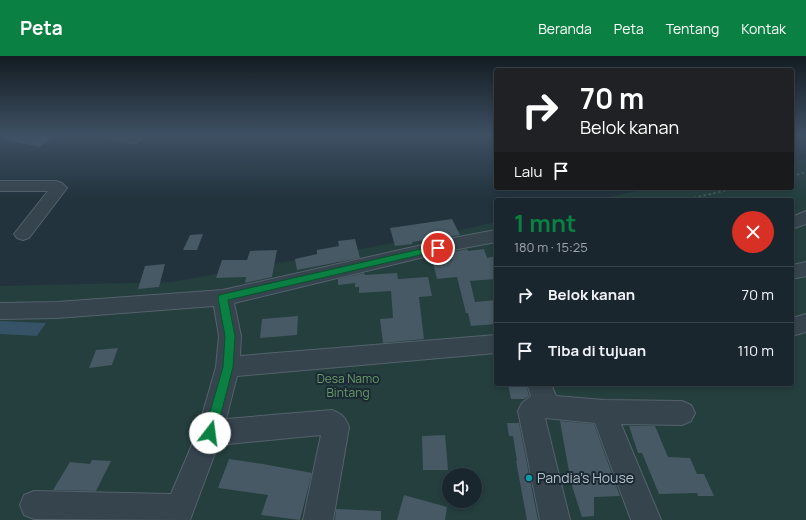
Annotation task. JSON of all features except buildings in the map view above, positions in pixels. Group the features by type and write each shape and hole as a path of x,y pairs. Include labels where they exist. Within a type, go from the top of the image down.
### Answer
{"street":[{"path":"0,186 56,186 59,188 23,234"},
{"path":"806,207 806,212"},
{"path":"794,222 804,220 806,216"},
{"path":"0,311 57,310 223,298 453,244 494,236"},
{"path":"794,272 806,269"},
{"path":"34,505 177,514 210,433 228,367 230,336 223,298"},
{"path":"794,326 806,323"},
{"path":"228,367 494,344"},
{"path":"539,386 548,408"},
{"path":"555,520 531,411 536,406 604,412 682,413"},
{"path":"604,412 646,520"},
{"path":"210,433 332,422 336,428 318,520"}],"path":[{"path":"794,175 806,172"},
{"path":"693,198 728,190"}],"green space":[{"name":"Desa Namo Bintang","path":"806,159 806,520 0,520 0,286 171,282 428,237 494,222 494,386 794,386 794,198 605,198 641,190 794,190 794,162"}],"water":[{"path":"0,321 46,323 37,336 0,334"}],"place":[{"name":"Pandia's House","path":"529,478"}],"route":[{"path":"210,433 228,367 230,336 223,298 438,248"}]}
